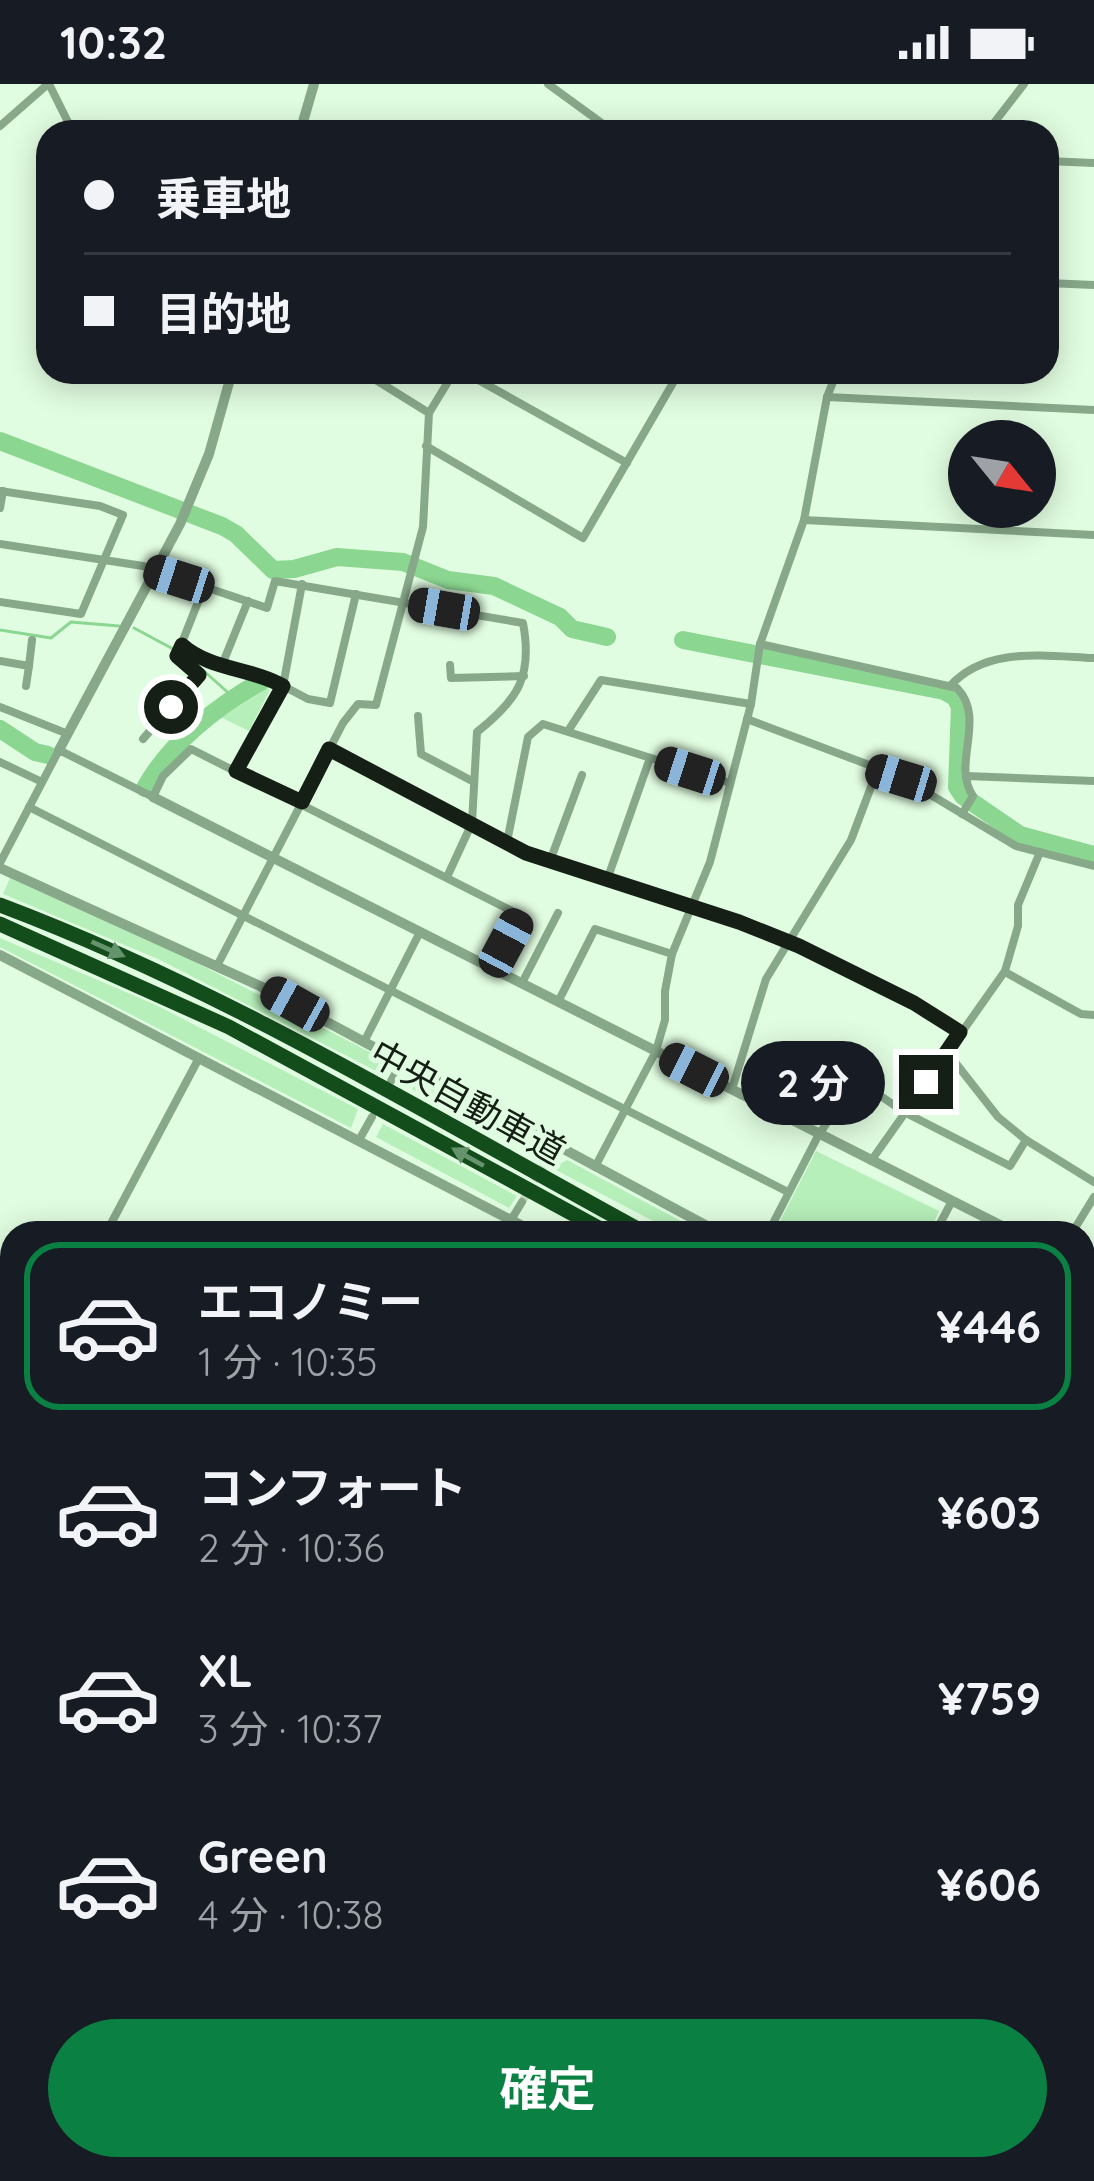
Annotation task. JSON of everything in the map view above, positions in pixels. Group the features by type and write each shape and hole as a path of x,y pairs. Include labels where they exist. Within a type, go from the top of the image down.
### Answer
{"highway":[{"name":"中央自動車道","path":"0,904 236,1011 623,1221"},
{"name":"中央自動車道","path":"0,924 229,1027 586,1221"}],"street":[{"path":"0,126 49,84 67,120"},
{"path":"304,120 314,84"},
{"path":"996,120 1024,84"},
{"path":"553,86 598,120"},
{"path":"1059,161 1094,163"},
{"path":"1059,284 1094,285"},
{"path":"229,384 209,454 180,524 0,865 218,964 697,1221"},
{"path":"383,384 429,412"},
{"path":"218,964 329,749 358,704 376,705 423,527 429,412 446,384"},
{"path":"485,384 627,463"},
{"path":"426,446 583,538 672,384"},
{"path":"596,1167 656,1052 665,1020 672,954 710,862 751,704 759,650 805,520 832,384"},
{"path":"827,397 1094,410"},
{"path":"0,508 1,491 100,506 123,515 81,614 0,602"},
{"path":"805,520 1094,535"},
{"path":"0,544 155,571 267,608 275,581 523,623 529,652 525,676 503,711 477,732 472,823 447,877"},
{"path":"236,771 283,686 302,584"},
{"path":"143,740 199,675 177,656 204,586"},
{"path":"182,645 191,653 250,676 266,676 308,698 330,703 356,594"},
{"path":"222,665 248,602"},
{"path":"26,686 32,640"},
{"path":"759,650 950,686 963,693 970,708 966,776 973,796 962,813"},
{"path":"950,686 1010,654 1094,658"},
{"path":"0,661 28,666"},
{"path":"450,665 451,678 525,676"},
{"path":"568,731 602,680 751,704"},
{"path":"0,707 68,734"},
{"path":"418,716 421,754 474,782"},
{"path":"747,719 901,778 1016,845 1094,866"},
{"path":"506,842 528,737 543,724 730,783"},
{"path":"153,797 163,776 191,749 302,802 520,917 493,969"},
{"path":"329,749 506,842 788,942 914,1003 960,1032"},
{"path":"59,750 985,1221"},
{"path":"608,880 650,758"},
{"path":"0,762 42,783"},
{"path":"732,1089 766,979 851,840 877,770"},
{"path":"550,861 582,776"},
{"path":"966,776 1094,781"},
{"path":"29,807 788,1192"},
{"path":"0,834 14,836"},
{"path":"872,1161 1005,971 1018,926 1018,905 1040,852"},
{"path":"522,983 558,913"},
{"path":"558,1002 595,929 672,954"},
{"path":"364,1042 419,932"},
{"path":"0,955 511,1220 521,1202"},
{"path":"1005,971 1081,1014 1094,1015"},
{"path":"947,1052 998,1117 1094,1182"},
{"path":"112,1221 199,1058"},
{"path":"391,1081 402,1062"},
{"path":"774,1221 818,1136 856,1079 904,1112 1010,1166 1026,1140"},
{"path":"359,1140 372,1117"},
{"path":"546,1161 555,1145"},
{"path":"941,1221 952,1201"}],"green space":[{"path":"260,685 270,690 249,731 214,714"},
{"path":"10,878 168,948 389,1062 382,1074 158,959 3,894"},
{"path":"0,938 156,1005 358,1109 351,1128 0,947"},
{"path":"418,1080 543,1147 538,1158 412,1089"},
{"path":"383,1124 517,1196 509,1208 376,1137"},
{"path":"816,1151 939,1211 934,1221 780,1221"},
{"path":"567,1160 681,1221 653,1221 552,1168"}],"waterway":[{"path":"0,441 222,526 273,570 337,557 403,562 448,580 494,586 560,617 572,629 607,637"},
{"path":"0,630 51,638 71,622 119,626"},
{"path":"134,628 175,650"},
{"path":"683,640 944,691 960,707 957,787 963,796 1020,835 1094,855"},
{"path":"187,656 233,697"},
{"path":"145,788 167,756 196,727 262,681"},
{"path":"0,729 48,755"}],"tunnel":[{"path":"522,1202 546,1161"}],"route":[{"path":"171,707 199,675 177,656 182,645 250,676 266,676 283,686 236,771 302,802 329,749 526,853 799,946 914,1003 960,1032 926,1082"}]}
